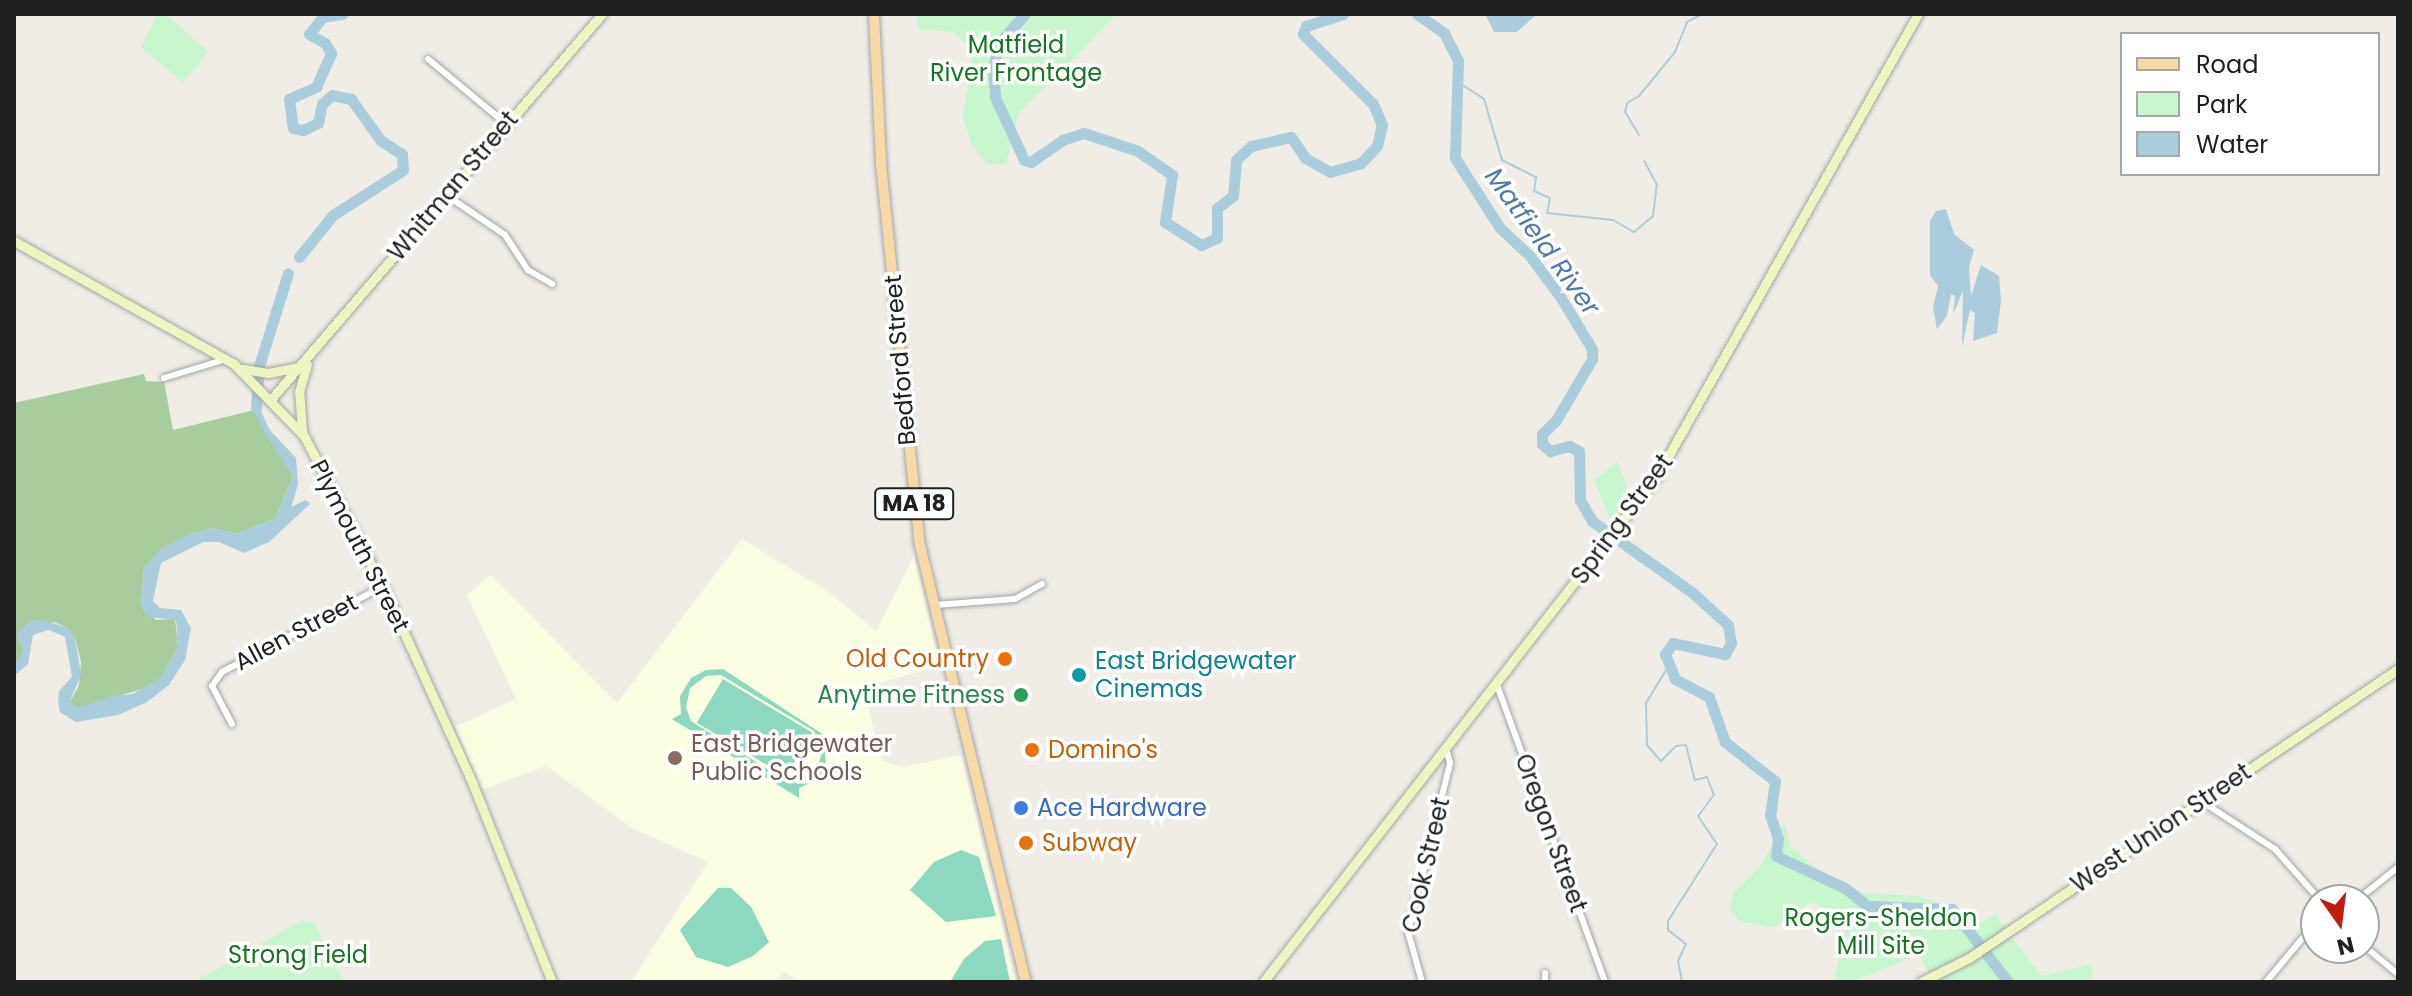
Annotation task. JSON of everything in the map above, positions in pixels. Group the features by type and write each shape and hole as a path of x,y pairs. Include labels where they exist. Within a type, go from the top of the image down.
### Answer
{"main road":[{"name":"Whitman Street","path":"269,395 308,361 505,123 602,14"},
{"name":"Bedford Street","path":"874,14 880,155 911,480 932,605 1026,982"},
{"name":"Spring Street","path":"1263,982 1608,543 1669,459 1918,14"},
{"name":"Plymouth Street","path":"14,241 257,375 269,395 304,436 383,586 472,782 552,982"},
{"path":"257,375 287,371 308,361"},
{"path":"304,436 298,400 308,361"},
{"name":"West Union Street","path":"1921,982 1933,979 1978,951 2398,669"}],"street":[{"path":"428,59 505,123"},
{"path":"446,195 505,235 528,270 552,284"},
{"path":"164,378 226,359"},
{"path":"932,605 1015,599 1042,584"},
{"name":"Allen Street","path":"232,724 212,686 222,672 383,586"},
{"name":"Oregon Street","path":"1497,685 1605,982"},
{"name":"Cook Street","path":"1422,982 1408,932 1450,763 1446,748"},
{"path":"2201,801 2275,849 2306,884"},
{"path":"2377,884 2398,867"},
{"path":"2266,982 2300,941"},
{"path":"2380,959 2398,974"},
{"path":"1545,973 1545,982"}],"shaded area":[{"name":"East Bridgewater Public Schools","path":"742,539 827,591 876,631 914,556 940,666 864,687 874,731 883,761 902,767 961,755 1016,982 801,982 784,972 773,982 631,982 708,862 634,829 546,766 482,790 455,727 516,699 467,595 491,575 617,703"}],"green space":[{"path":"158,14 166,14 208,52 183,83 141,47"},
{"name":"Matfield River Frontage","path":"916,14 1117,14 1018,114 1006,164 987,164 972,145 963,118 973,51 953,32 919,29"},
{"path":"144,374 146,381 164,382 173,430 254,410 293,476 275,519 234,534 214,528 190,534 144,568 141,606 156,620 175,619 178,646 162,676 149,687 77,708 70,702 79,685 81,662 75,637 66,627 54,622 17,634 24,652 14,664 14,403"},
{"path":"1617,462 1631,496 1611,521 1594,480"},
{"path":"723,669 824,735 826,767 817,780 799,788 799,798 672,719 681,714 680,696 691,678 706,670","holes":["721,675 814,731 823,749 816,773 788,782 691,721 686,707 690,688 706,676"]},
{"path":"723,679 812,733 786,776 697,723"},
{"name":"Rogers-Sheldon Mill Site","path":"1784,822 1790,846 1815,867 1863,893 1918,896 1952,908 1973,926 1995,914 2041,976 2093,964 2090,982 1935,982 1919,955 1851,982 1834,982 1846,920 1812,902 1773,928 1739,921 1730,909 1733,893 1761,865"},
{"path":"961,850 979,857 996,916 946,922 910,890 934,862"},
{"path":"718,888 731,888 751,907 769,942 753,956 728,967 696,957 680,930"},
{"name":"Strong Field","path":"303,920 314,923 344,982 194,982"},
{"path":"1001,939 1010,982 950,982 964,959 985,941"}],"water":[{"path":"1485,14 1537,14 1517,32 1494,32"},
{"path":"1946,209 1954,234 1974,250 1969,267 1971,296 1981,265 1999,276 2001,301 1997,333 1973,341 1975,313 1970,310 1962,347 1963,291 1953,314 1955,296 1951,294 1947,316 1937,329 1933,308 1938,286 1930,275 1930,221 1936,211"},
{"path":"251,389 269,429 296,458 298,485 291,507 306,500 310,504 269,542 244,553 219,542 203,542 161,563 153,601 160,608 181,610 191,628 185,660 169,685 147,702 118,715 76,722 60,712 58,701 59,691 72,677 65,637 49,630 33,635 28,664 14,676 14,664 24,652 17,634 29,621 42,620 66,627 75,637 81,675 70,701 77,708 111,696 133,694 162,676 178,646 176,620 147,617 141,606 144,568 162,548 190,534 214,528 234,534 275,519 293,476 260,425"}],"waterway":[{"path":"299,257 333,215 403,170 402,154 381,141 351,99 332,95 322,104 318,123 303,130 293,128 289,99 316,87 331,53 325,43 309,34 323,17 343,14"},
{"name":"Matfield River","path":"1025,14 1000,42 993,67 995,97 1024,160 1031,162 1062,140 1084,133 1138,151 1172,175 1165,222 1201,245 1217,238 1217,208 1233,196 1236,160 1251,146 1291,137 1305,158 1330,172 1361,163 1377,146 1382,125 1373,104 1303,34 1306,26 1343,14"},
{"name":"Matfield River","path":"1417,14 1444,33 1458,60 1455,158 1500,228 1530,256 1561,298 1592,349 1592,359 1556,420 1542,434 1542,444 1550,451 1569,446 1579,451 1580,500 1592,521 1693,593 1728,625 1731,643 1725,654 1673,643 1665,654 1675,679 1709,697 1725,742 1775,781 1770,815 1778,838 1776,856 1845,888 1867,906 1952,909 2008,982"},
{"path":"1639,135 1625,112 1627,103 1639,96 1675,52 1687,22 1702,14"},
{"path":"1458,82 1484,99 1502,160 1536,177 1534,191 1550,198 1547,213 1613,220 1634,232 1653,216 1657,185 1644,161"},
{"path":"256,408 259,366 288,273"},
{"path":"1668,667 1646,703 1647,745 1661,761 1676,746 1686,745 1695,780 1707,777 1714,795 1698,816 1717,844 1668,921 1668,930 1686,944 1678,961 1682,982"}],"place":[{"name":"Old Country","path":"1005,659"},
{"name":"East Bridgewater Cinemas","path":"1079,675"},
{"name":"Anytime Fitness","path":"1021,695"},
{"name":"Domino's","path":"1032,750"},
{"name":"East Bridgewater Public Schools","path":"675,758"},
{"name":"Ace Hardware","path":"1021,808"},
{"name":"Subway","path":"1026,843"}]}
